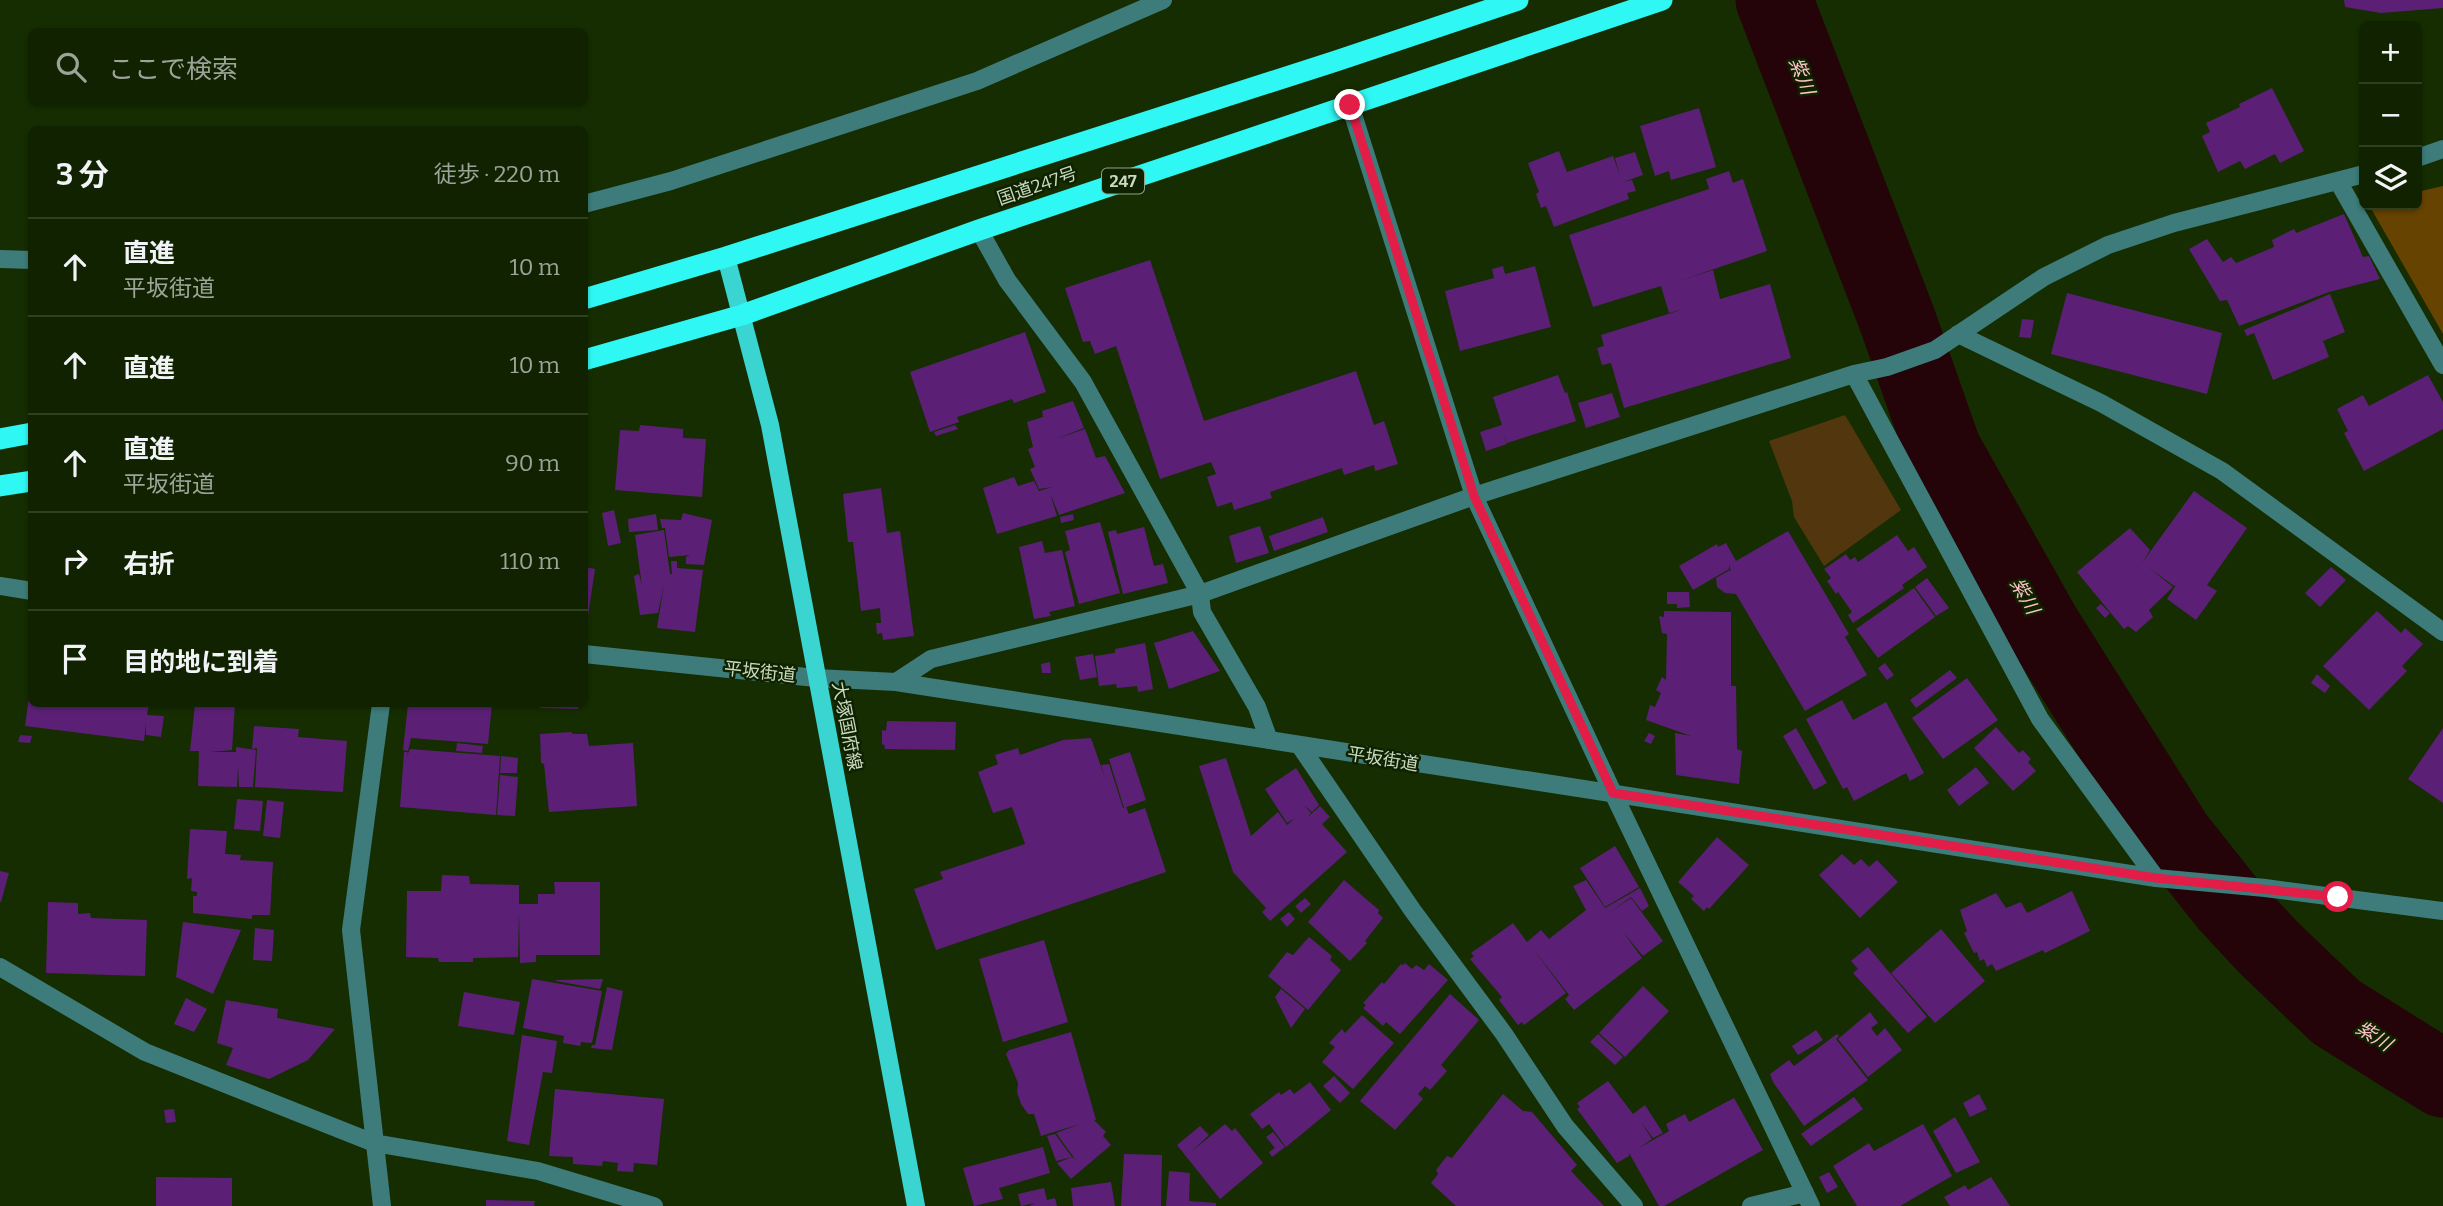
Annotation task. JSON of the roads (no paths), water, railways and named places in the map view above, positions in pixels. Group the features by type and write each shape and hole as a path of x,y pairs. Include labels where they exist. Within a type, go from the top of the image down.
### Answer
{"highway":[{"name":"国道247号","path":"588,298 726,257 1518,0"},
{"name":"国道247号","path":"588,358 742,315 979,230 1662,0"},
{"path":"0,439 28,434"},
{"path":"0,486 28,482"}],"main road":[{"name":"大塚国府線","path":"726,257 770,425 916,1206"}],"street":[{"path":"588,203 671,181 977,81 1164,0"},
{"path":"1350,105 1474,496 1808,1199 1751,1206"},
{"path":"2422,156 2443,149"},
{"path":"896,682 931,659 1200,594 1474,496 1854,374 1886,367 1935,350 2044,276 2108,245 2174,223 2359,176"},
{"path":"2339,183 2443,365"},
{"path":"979,230 1007,280 1083,382 1200,594 1202,612 1257,707 1269,740"},
{"path":"0,259 28,260"},
{"path":"1958,334 2101,402 2222,471 2443,632"},
{"path":"1854,374 2040,719 2156,878"},
{"path":"0,586 28,590"},
{"name":"平坂街道","path":"588,654 816,678 896,682 2156,878 2264,888 2443,911"},
{"path":"382,707 351,930 382,1206"},
{"path":"1300,746 1413,911 1504,1034 1565,1126 1634,1206"},
{"path":"0,967 145,1052 374,1143 538,1171 654,1206"}],"waterway":[{"name":"紫川","path":"1774,0 1897,319 1943,450 2042,626 2175,837 2228,904 2268,947 2336,1012 2443,1079"}]}
